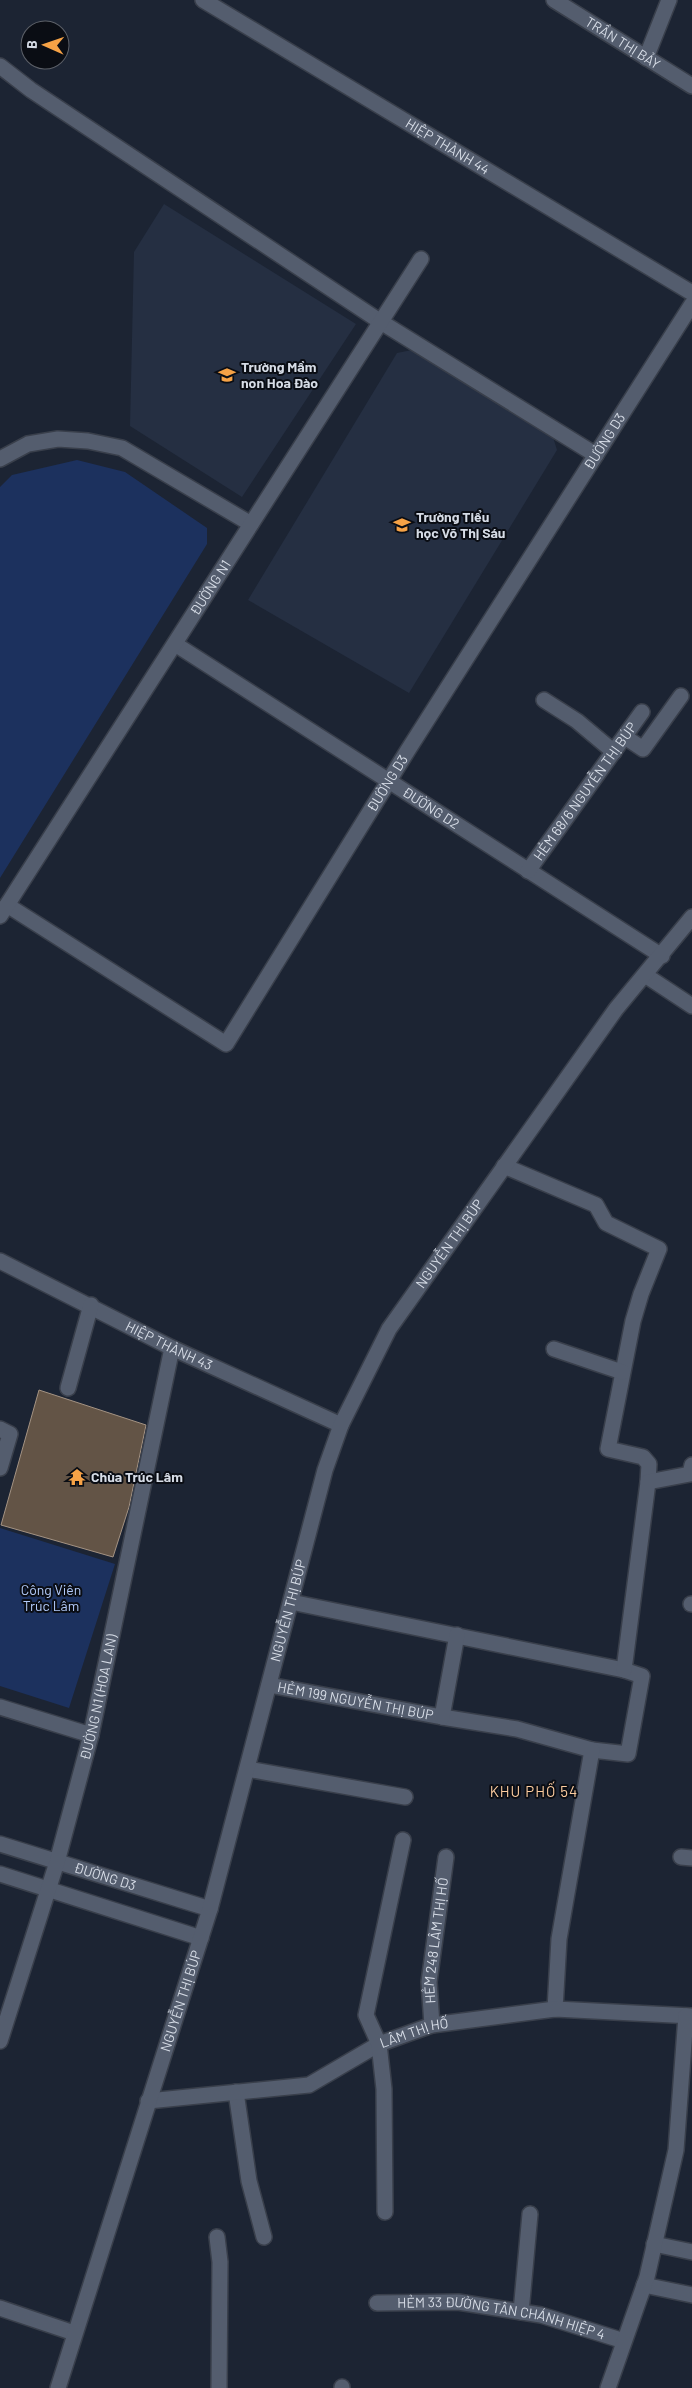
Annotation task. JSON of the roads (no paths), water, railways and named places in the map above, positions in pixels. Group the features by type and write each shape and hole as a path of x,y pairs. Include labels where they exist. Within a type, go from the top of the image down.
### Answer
{"street":[{"name":"HIỆP THÀNH 44","path":"203,0 692,293"},
{"name":"TRẦN THỊ BẢY","path":"554,0 692,86"},
{"path":"646,58 669,0"},
{"path":"0,66 31,90 381,322 596,455"},
{"name":"ĐƯỜNG N1","path":"4,911 421,259"},
{"name":"ĐƯỜNG D3","path":"4,911 226,1044 388,782 692,304"},
{"path":"0,460 28,444 58,439 88,441 122,448 251,524"},
{"name":"ĐƯỜNG D2","path":"175,644 662,956"},
{"path":"624,737 643,749 681,696"},
{"path":"544,700 577,721 614,752"},
{"name":"HẺM 68/6 NGUYỄN THỊ BÚP","path":"528,871 642,712"},
{"name":"NGUYỄN THỊ BÚP","path":"58,2388 210,1909 325,1470 341,1425 389,1329 616,1009 662,956 692,916"},
{"path":"645,975 692,1006"},
{"path":"291,1602 624,1670 649,1464 642,1457 608,1449 622,1372 641,1294 659,1249 606,1223 596,1205 504,1166"},
{"name":"HIỆP THÀNH 43","path":"0,1261 172,1348 341,1425"},
{"path":"68,1388 90,1305"},
{"name":"ĐƯỜNG N1 (HOA LAN)","path":"0,2040 4,2015 49,1889 92,1736 172,1348"},
{"path":"554,1349 622,1372"},
{"path":"0,1429 10,1434 0,1468"},
{"path":"648,1482 690,1474 692,1465"},
{"path":"442,1717 457,1636"},
{"name":"HẺM 199 NGUYỄN THỊ BÚP","path":"269,1685 442,1717 517,1728 592,1750 628,1754 642,1676 624,1670"},
{"path":"0,1707 92,1736"},
{"path":"555,2009 559,1939 592,1750"},
{"path":"247,1769 405,1797"},
{"path":"386,2212 384,2089 378,2044 366,2015 403,1840"},
{"name":"ĐƯỜNG D3","path":"0,1844 210,1909"},
{"name":"HẺM 248 LÂM THỊ HỐ","path":"432,2025 429,1982 446,1858"},
{"name":"ĐƯỜNG D3","path":"0,1874 201,1938"},
{"name":"LÂM THỊ HỐ","path":"148,2101 309,2085 378,2044 432,2025 555,2009 689,2016"},
{"path":"608,2388 644,2285 676,2150 689,2016"},
{"path":"236,2092 249,2181 264,2237"},
{"path":"521,2312 530,2214"},
{"path":"217,2237 220,2262 219,2388"},
{"path":"654,2244 692,2252"},
{"path":"644,2285 692,2295"},
{"name":"HẺM 33 ĐƯỜNG TÂN CHÁNH HIỆP 4","path":"377,2303 458,2302 541,2315 624,2341"},
{"path":"0,2308 74,2333"}],"place":[{"name":"Trường Mầm non Hoa Đào","path":"227,375"},
{"name":"Trường Tiểu học Võ Thị Sáu","path":"402,525"},
{"name":"Chùa Trúc Lâm","path":"77,1477"}],"district":[{"name":"KHU PHỐ 54","path":"534,1792"}],"park label":[{"name":"Công Viên Trúc Lâm","path":"51,1598"}]}
